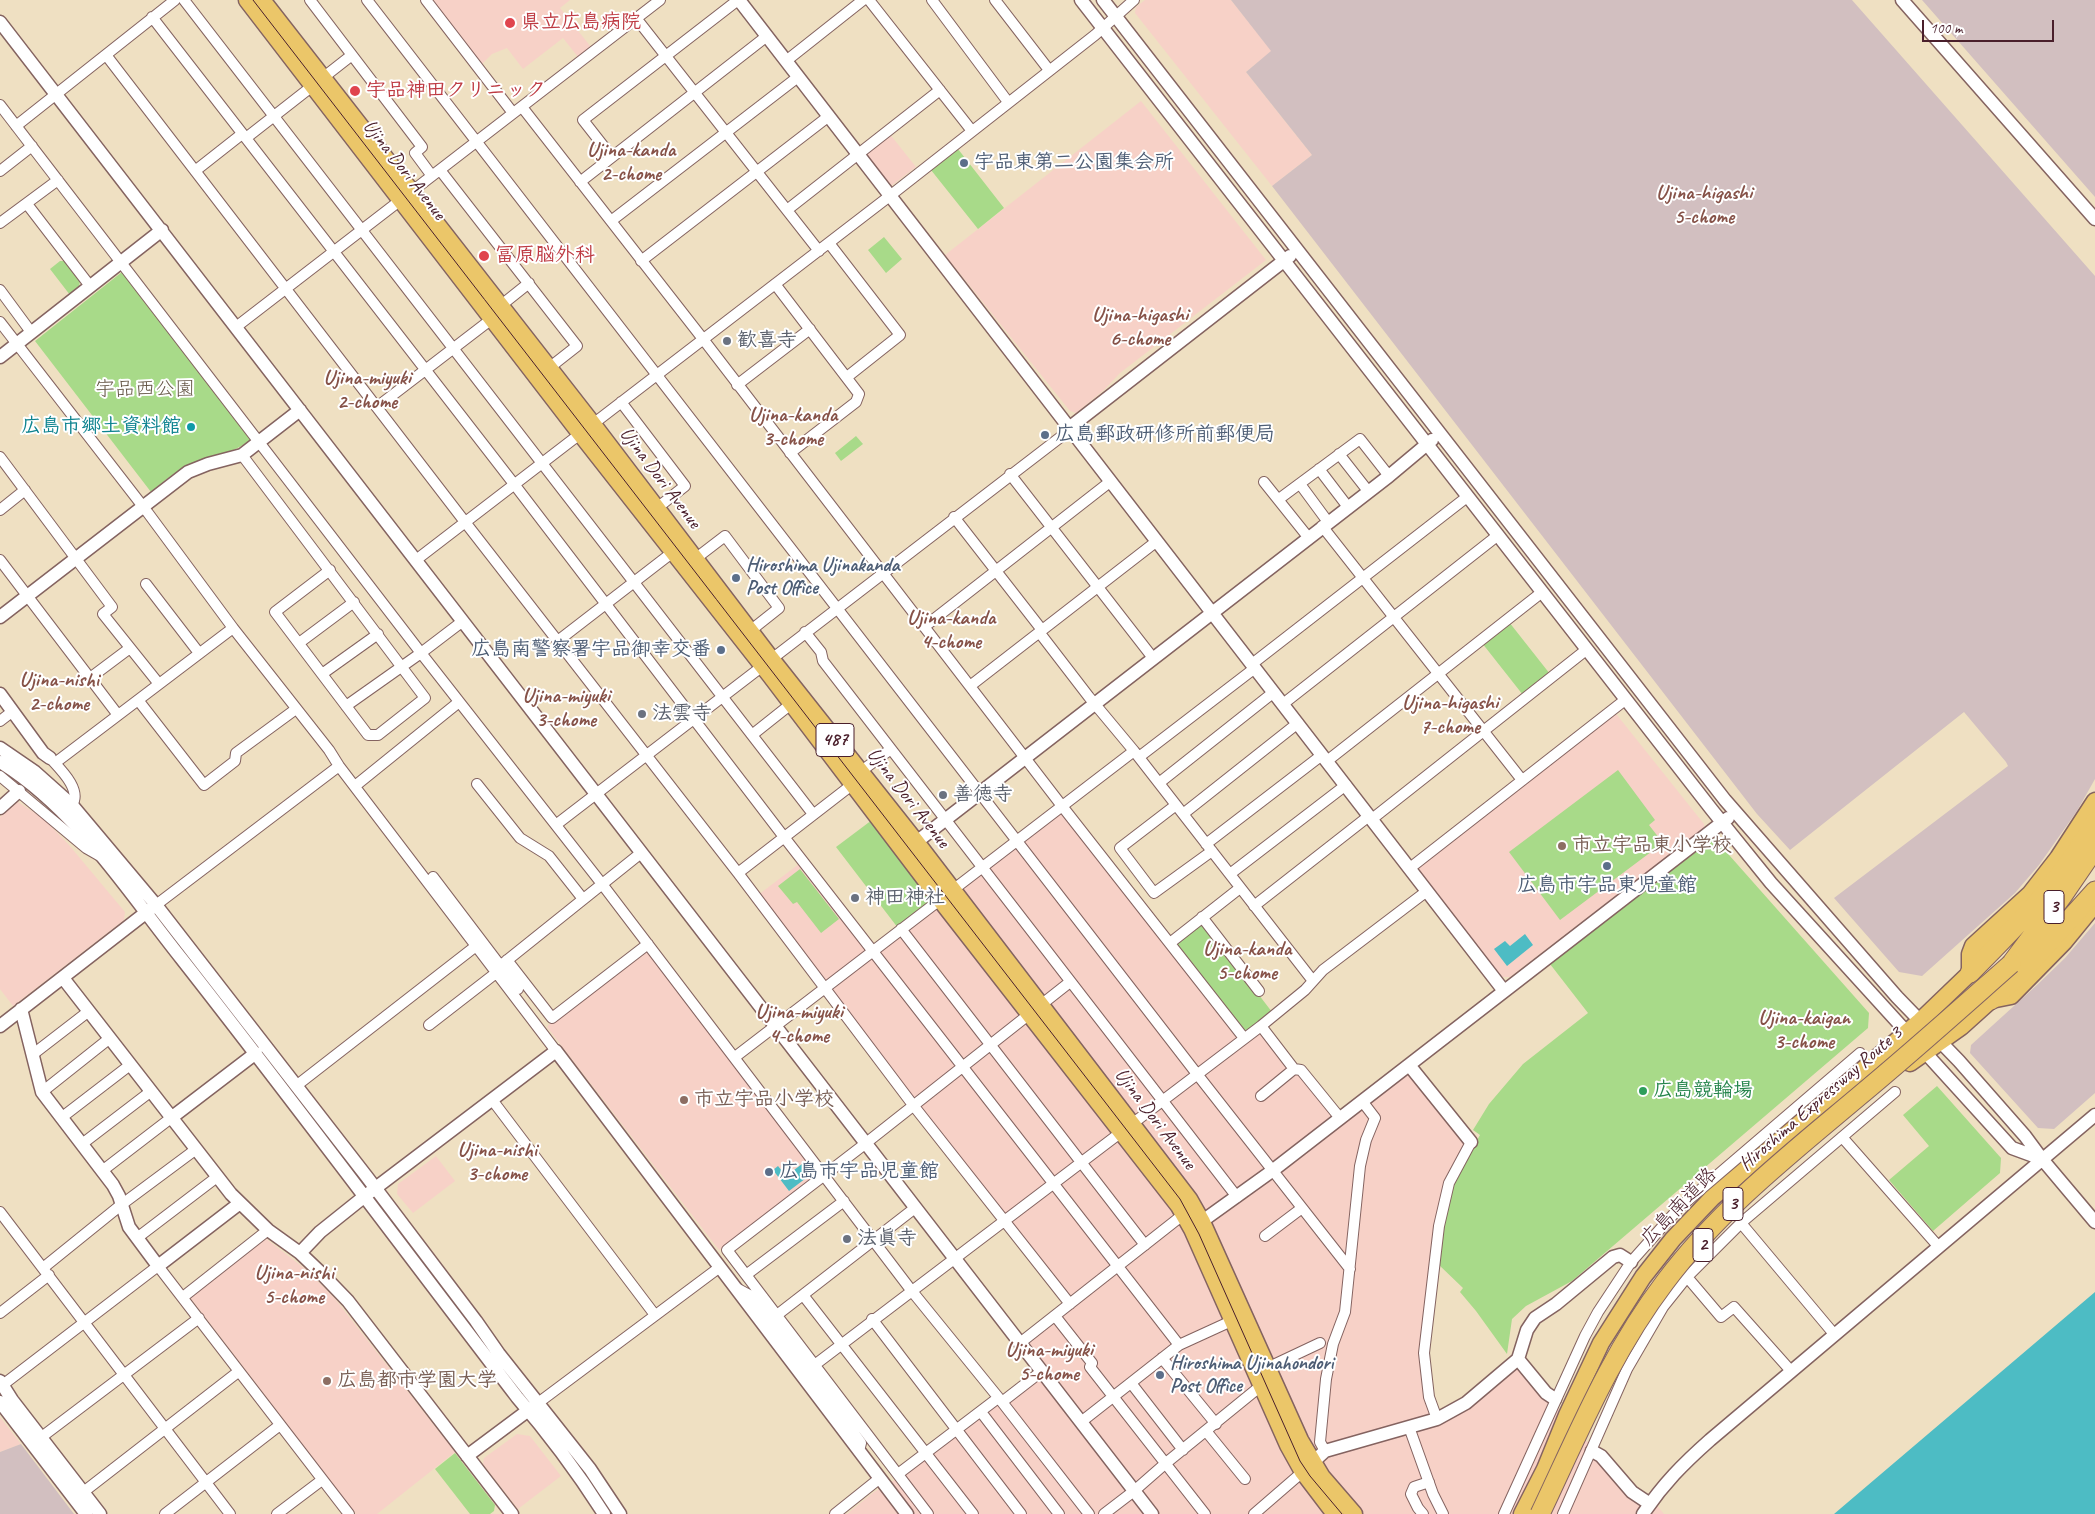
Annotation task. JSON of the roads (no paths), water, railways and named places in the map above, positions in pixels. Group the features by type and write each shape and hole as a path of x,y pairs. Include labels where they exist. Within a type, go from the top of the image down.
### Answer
{"highway":[{"name":"Ujina Dori Avenue","path":"247,0 318,82 586,428 673,552 767,663 1127,1129 1193,1222 1238,1318 1267,1368 1307,1468 1322,1477 1354,1514"},
{"name":"Ujina Dori Avenue","path":"262,0 318,82"},
{"name":"Ujina Dori Avenue","path":"496,312 549,368 586,428 656,508 750,631 791,704 857,778"},
{"path":"1970,973 1970,954 1973,946 2030,894 2058,858 2095,801"},
{"path":"1970,973 2040,900 2082,845 2095,822"},
{"name":"Hiroshima Expressway Route 3","path":"2011,964 2063,895 2095,848"},
{"name":"Hiroshima Expressway Route 3","path":"1540,1514 1573,1441 1611,1366 1653,1299 1695,1245 1728,1209 1768,1172 1895,1066 2011,964 2045,930 2095,869"},
{"path":"1991,1000 2020,973 2095,891"},
{"path":"1991,1000 2011,996 2064,942 2095,904"},
{"name":"広島南道路","path":"1522,1514 1545,1470 1567,1415 1601,1344 1643,1278 1686,1225 1712,1198 1920,1021 1970,973"},
{"name":"2","path":"1546,1514 1564,1478 1580,1439 1619,1371 1628,1343 1680,1270 1733,1214 1778,1174 1869,1097 1940,1040 1961,1027 1991,1000"},
{"name":"Ujina Dori Avenue","path":"1238,1318 1262,1387 1335,1514"}],"street":[{"path":"16,126 175,0"},
{"path":"184,0 813,814"},
{"path":"310,0 422,147 415,153 436,173 529,283 577,346 549,368"},
{"path":"367,0 1197,1074 1350,1269"},
{"path":"426,0 611,221 1062,806 1244,1038"},
{"path":"236,327 660,0"},
{"path":"612,157 583,120 739,0 1504,991"},
{"path":"786,61 863,0"},
{"path":"869,0 972,131"},
{"path":"932,0 1008,102"},
{"path":"995,0 1049,70"},
{"path":"1081,0 1625,700 1771,883 2012,1148 2042,1159"},
{"path":"1103,0 1660,714 1684,750 1823,914 1920,1021 1940,1040 2025,1136 2095,1222"},
{"path":"416,560 891,195 1103,28 1134,0"},
{"path":"1902,0 2095,220"},
{"path":"152,17 514,484 872,952 1179,1345"},
{"path":"636,18 819,250"},
{"path":"0,22 1152,1514"},
{"path":"580,182 767,36"},
{"path":"106,55 465,522 559,640 1004,1221 1070,1304"},
{"path":"195,171 273,116 352,55"},
{"path":"611,221 798,77"},
{"path":"787,210 940,90"},
{"path":"1,107 421,653 557,824 911,1290 1089,1514"},
{"path":"641,261 829,116"},
{"path":"0,171 32,146"},
{"path":"0,223 58,180"},
{"path":"26,204 90,286"},
{"path":"0,357 162,230"},
{"path":"829,243 900,335 847,377"},
{"path":"557,824 954,517 1062,436 1069,428 1297,250"},
{"path":"377,407 452,349 529,283"},
{"path":"775,284 859,394 856,402 790,453"},
{"path":"0,290 31,332"},
{"path":"0,322 233,628 329,750 339,766 476,946 501,966 552,1018 648,944"},
{"path":"737,385 810,329"},
{"path":"621,402 685,486 656,508"},
{"path":"0,616 193,470 242,455 300,410"},
{"path":"910,847 1389,476 1440,433"},
{"path":"1279,500 1360,438 1389,476"},
{"path":"1339,454 1368,491"},
{"path":"242,455 330,570 425,698 378,735 368,735 275,612 330,570"},
{"path":"0,457 112,607 103,614 159,684"},
{"path":"1319,469 1348,507"},
{"path":"1010,474 1153,658"},
{"path":"924,627 1111,481"},
{"path":"1264,482 1308,537"},
{"path":"1300,484 1325,524 1363,577 1522,780"},
{"path":"0,510 25,490"},
{"path":"735,1057 1062,806 1137,754 1253,666 1363,577 1468,497"},
{"path":"954,517 1095,704 1137,754 1313,981"},
{"path":"695,559 725,536 779,608 750,631"},
{"path":"1282,704 1497,536"},
{"path":"970,686 1158,541"},
{"path":"559,640 673,552"},
{"path":"0,560 118,715"},
{"path":"146,584 199,653"},
{"path":"1176,805 1120,848 1154,893 1324,758 1542,593"},
{"path":"299,643 354,602"},
{"path":"346,706 463,621"},
{"path":"52,761 118,715 233,628"},
{"path":"805,632 821,652 823,661 1237,1197"},
{"path":"322,674 378,634"},
{"path":"90,678 130,648"},
{"path":"1254,906 1586,650"},
{"path":"1159,783 1274,692"},
{"path":"0,694 43,753 52,761 75,792 75,800 72,805"},
{"path":"138,700 204,785 235,761 236,753 296,709"},
{"path":"1410,868 1625,700"},
{"path":"355,786 459,702"},
{"path":"752,735 791,704"},
{"path":"0,721 13,711"},
{"path":"1184,814 1298,723"},
{"path":"0,748 102,858 256,1053 371,1192"},
{"path":"738,873 891,749"},
{"path":"0,762 18,767 72,805 156,905 296,1086 371,1192 426,1278 533,1407 590,1469 620,1514"},
{"path":"0,1026 339,766"},
{"path":"0,776 86,848 102,858"},
{"path":"477,784 520,838 548,856 583,899"},
{"path":"1230,874 1346,785"},
{"path":"0,808 19,791"},
{"path":"1020,1342 1145,1245 1193,1222 1237,1197 1736,812"},
{"path":"429,1025 641,853"},
{"path":"418,868 428,871 501,966 520,1004 907,1514"},
{"path":"1170,943 1240,888"},
{"path":"811,1367 1261,1026 1305,990 1323,970 1427,891"},
{"path":"1202,917 1259,990"},
{"path":"901,929 1145,1245"},
{"path":"296,1086 476,946"},
{"path":"63,978 216,1178 240,1204 268,1230 300,1254 348,1301 467,1456 506,1512"},
{"path":"860,1453 861,1443 777,1315 727,1250 1070,982"},
{"path":"21,1009 42,1092 113,1185 126,1221 137,1238 238,1372 349,1514"},
{"path":"32,1055 89,1012"},
{"path":"1261,1026 1294,1069 1301,1070 1340,1118"},
{"path":"42,1092 110,1038"},
{"path":"300,1254 320,1232 556,1051"},
{"path":"1504,1514 1514,1497 1573,1361 1598,1312 1631,1262 1679,1208 1860,1052"},
{"path":"102,1170 256,1053"},
{"path":"61,1118 130,1065"},
{"path":"1409,1065 1471,1142 1449,1183 1439,1226 1424,1353 1429,1397 1437,1419"},
{"path":"1261,1096 1294,1069"},
{"path":"1830,1078 1851,1081"},
{"path":"82,1144 150,1092"},
{"path":"1563,1514 1592,1451 1619,1371 1687,1277 1741,1223 1895,1092"},
{"path":"1869,1097 1869,1114"},
{"path":"493,1101 655,1315"},
{"path":"1324,1451 1320,1442 1326,1379 1333,1344 1345,1312 1360,1166 1366,1140 1375,1118 1362,1101"},
{"path":"1592,1451 1601,1456 1647,1509 1679,1468 1834,1334 2095,1115"},
{"path":"1842,1137 1938,1246"},
{"path":"0,1313 121,1205 195,1150"},
{"path":"1776,1193 1778,1174"},
{"path":"137,1238 216,1178"},
{"path":"746,1275 844,1201"},
{"path":"36,1441 1,1384 240,1204"},
{"path":"777,1315 915,1208"},
{"path":"1265,1236 1302,1208"},
{"path":"0,1212 230,1514"},
{"path":"1741,1223 1834,1334"},
{"path":"183,1297 268,1230"},
{"path":"1254,1514 1324,1451 1437,1419 1466,1403 1518,1359 1526,1330 1535,1318 1556,1304 1613,1257 1620,1255 1631,1262"},
{"path":"467,1456 720,1267"},
{"path":"1687,1277 1720,1317 1734,1306 1791,1371"},
{"path":"736,1288 751,1296 898,1474 928,1514"},
{"path":"803,1295 973,1514"},
{"path":"1055,1316 1092,1363 1090,1367 1204,1514"},
{"path":"36,1441 199,1318"},
{"path":"1081,1422 1179,1345 1238,1318"},
{"path":"872,1320 1021,1514"},
{"path":"1267,1368 1320,1343"},
{"path":"1573,1361 1601,1344"},
{"path":"1162,1358 1216,1424"},
{"path":"1518,1359 1546,1394 1555,1399"},
{"path":"898,1474 981,1412 1042,1371"},
{"path":"79,1496 238,1372"},
{"path":"1131,1382 1183,1450"},
{"path":"1104,1514 1257,1389 1262,1387"},
{"path":"0,1402 36,1441 79,1496 100,1514"},
{"path":"533,1407 604,1514"},
{"path":"981,1412 1059,1514"},
{"path":"165,1514 280,1426"},
{"path":"1409,1427 1428,1482 1437,1505 1443,1514"},
{"path":"1206,1431 1245,1479"},
{"path":"835,1514 880,1478"},
{"path":"277,1514 322,1480"},
{"path":"1423,1514 1411,1494 1414,1487 1428,1482"},
{"path":"79,1496 86,1514"}],"water":[{"path":"1525,934 1533,945 1507,966 1494,949 1505,941 1510,946"},
{"path":"806,1161 814,1172 789,1191 773,1170 778,1166 786,1176"},
{"path":"2095,1292 2095,1514 1834,1514"}],"tram line":[{"path":"253,0 1180,1199 1199,1234 1300,1461 1342,1514"}],"place":[{"name":"県立広島病院","path":"510,23"},
{"name":"宇品神田クリニック","path":"355,91"},
{"name":"宇品東第二公園集会所","path":"964,163"},
{"name":"冨原脳外科","path":"484,256"},
{"name":"歓喜寺","path":"727,341"},
{"name":"広島市郷土資料館","path":"191,427"},
{"name":"広島郵政研修所前郵便局","path":"1045,435"},
{"name":"Hiroshima Ujinakanda Post Office","path":"736,578"},
{"name":"広島南警察署宇品御幸交番","path":"721,650"},
{"name":"法雲寺","path":"642,714"},
{"name":"善徳寺","path":"943,795"},
{"name":"市立宇品東小学校","path":"1562,846"},
{"name":"広島市宇品東児童館","path":"1607,866"},
{"name":"神田神社","path":"855,898"},
{"name":"広島競輪場","path":"1643,1091"},
{"name":"市立宇品小学校","path":"684,1100"},
{"name":"広島市宇品児童館","path":"769,1172"},
{"name":"法眞寺","path":"847,1239"},
{"name":"Hiroshima Ujinahondori Post Office","path":"1160,1375"},
{"name":"広島都市学園大学","path":"327,1381"}],"district":[{"name":"Ujina-kanda 2-chome","path":"631,162"},
{"name":"Ujina-higashi 5-chome","path":"1704,205"},
{"name":"Ujina-higashi 6-chome","path":"1140,327"},
{"name":"Ujina-miyuki 2-chome","path":"367,390"},
{"name":"Ujina-kanda 3-chome","path":"793,427"},
{"name":"Ujina-kanda 4-chome","path":"951,630"},
{"name":"Ujina-nishi 2-chome","path":"59,692"},
{"name":"Ujina-miyuki 3-chome","path":"566,708"},
{"name":"Ujina-higashi 7-chome","path":"1450,715"},
{"name":"Ujina-kanda 5-chome","path":"1247,961"},
{"name":"Ujina-miyuki 4-chome","path":"799,1024"},
{"name":"Ujina-kaigan 3-chome","path":"1804,1030"},
{"name":"Ujina-nishi 3-chome","path":"497,1162"},
{"name":"Ujina-nishi 5-chome","path":"294,1285"},
{"name":"Ujina-miyuki 5-chome","path":"1049,1362"}],"park label":[{"name":"宇品西公園","path":"145,390"}]}
